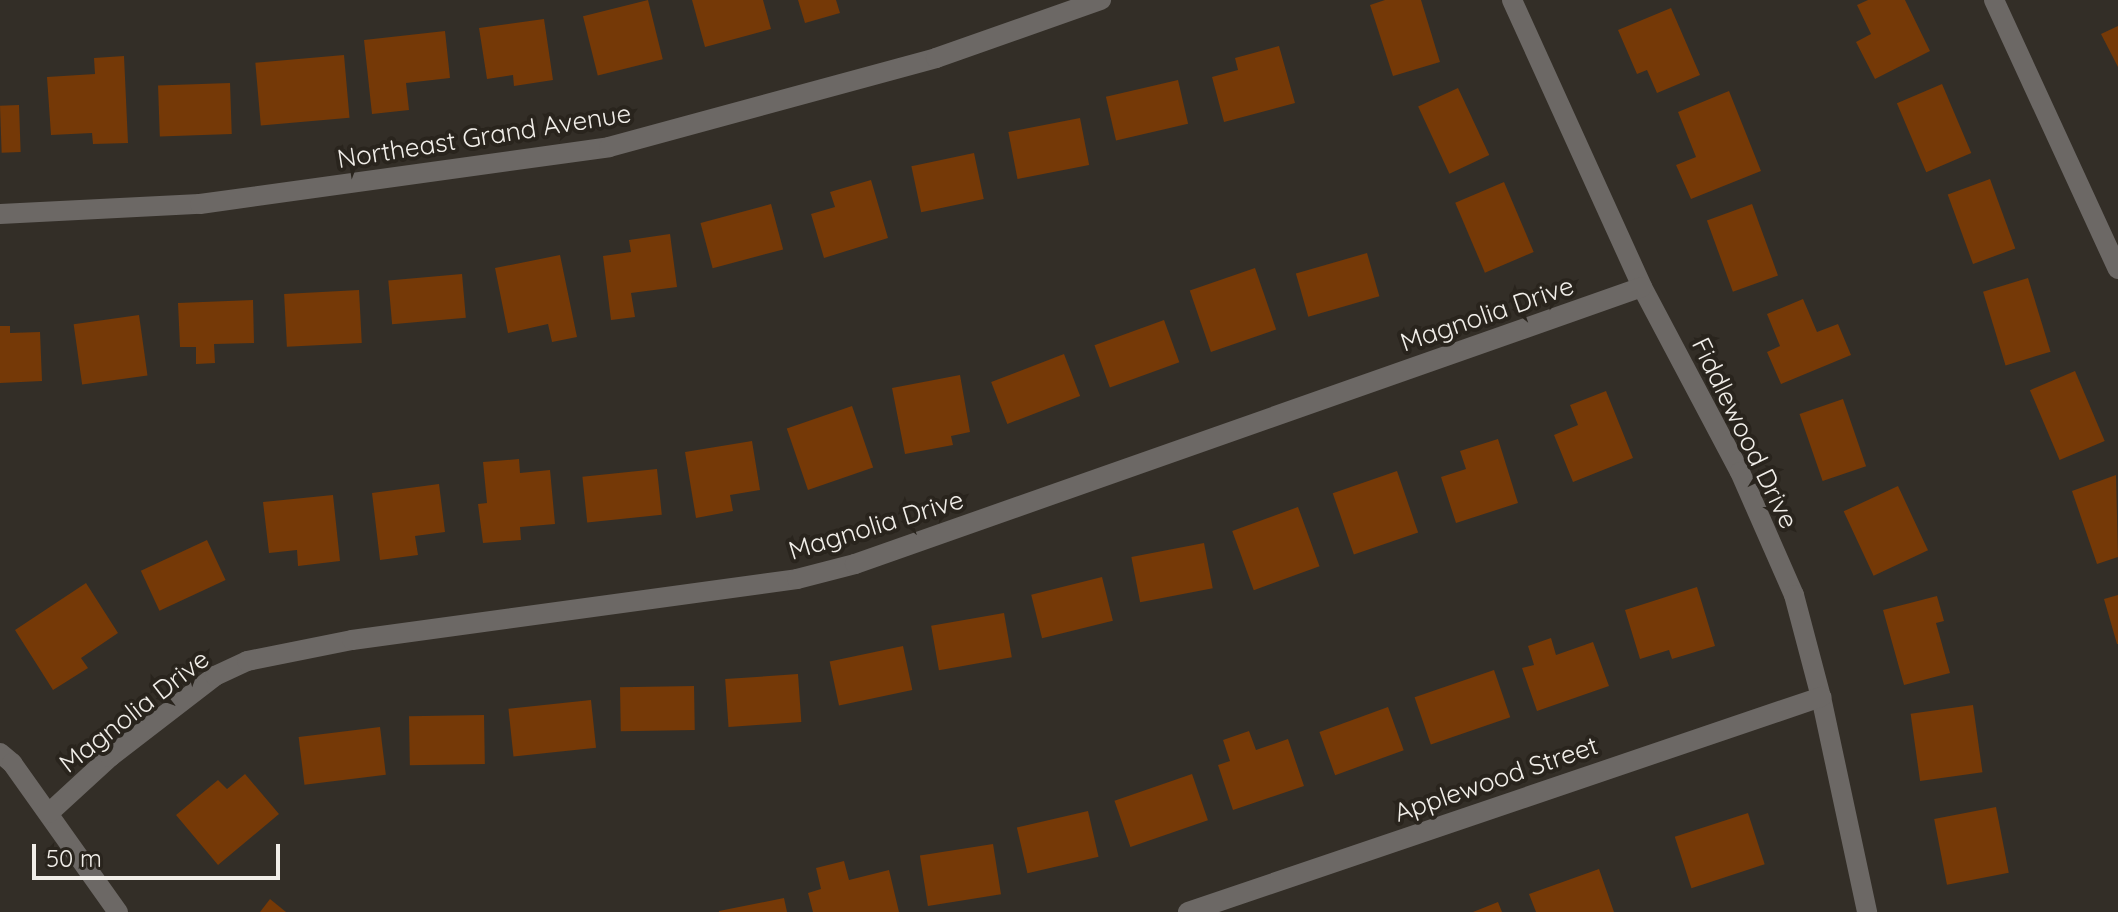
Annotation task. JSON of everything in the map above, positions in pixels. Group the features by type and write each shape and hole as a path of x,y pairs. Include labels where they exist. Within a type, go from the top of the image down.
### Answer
{"street":[{"name":"Northeast Grand Avenue","path":"0,214 200,204 609,147 936,58 1101,0"},
{"name":"Fiddlewood Drive","path":"1512,0 1642,287 1746,485 1794,595 1821,697 1867,912"},
{"path":"1994,0 2118,269"},
{"name":"Magnolia Drive","path":"49,813 110,757 215,676 247,661 352,640 797,579 855,564 1642,287"},
{"name":"Applewood Street","path":"1188,912 1821,697"},
{"path":"0,753 12,763 118,912"}],"building":[{"path":"648,0 663,59 598,75 583,16"},
{"path":"692,0 763,0 771,29 705,47"},
{"path":"798,0 836,0 840,13 805,23"},
{"path":"1385,0 1421,0 1440,62 1393,76 1370,5"},
{"path":"1868,0 1905,0 1930,51 1875,79 1856,42 1871,34 1857,5"},
{"path":"1671,8 1700,75 1657,93 1647,70 1637,74 1618,30"},
{"path":"544,19 553,80 514,86 513,75 487,79 479,28"},
{"path":"2118,26 2118,67 2101,34"},
{"path":"445,31 450,78 406,83 409,110 372,114 364,40"},
{"path":"1279,46 1295,103 1224,122 1212,77 1238,70 1235,58"},
{"path":"344,55 349,118 261,126 255,63"},
{"path":"124,56 128,143 93,144 92,133 51,135 47,77 95,74 94,58"},
{"path":"1178,80 1188,124 1116,140 1106,97"},
{"path":"230,83 232,134 160,136 158,86"},
{"path":"1942,84 1971,153 1926,172 1897,103"},
{"path":"1458,88 1489,155 1449,174 1418,107"},
{"path":"1729,91 1761,171 1691,199 1676,165 1696,157 1678,112"},
{"path":"19,105 21,152 2,153 0,106"},
{"path":"1080,118 1089,165 1018,179 1008,132"},
{"path":"974,153 984,199 921,212 911,166"},
{"path":"1990,179 2015,249 1973,264 1948,194"},
{"path":"871,180 888,238 824,258 811,214 835,207 830,192"},
{"path":"1504,182 1534,252 1485,273 1455,203"},
{"path":"771,204 783,249 713,268 700,223"},
{"path":"1752,204 1778,275 1733,292 1707,220"},
{"path":"670,234 677,287 631,293 635,317 611,320 603,256 631,252 629,240"},
{"path":"1367,253 1379,296 1308,317 1296,273"},
{"path":"560,255 577,337 552,342 548,324 508,333 495,268"},
{"path":"1255,268 1276,329 1211,352 1190,290"},
{"path":"462,274 466,318 392,324 388,280"},
{"path":"2028,278 2051,352 2006,365 1983,292"},
{"path":"359,290 362,343 287,347 284,294"},
{"path":"1803,299 1817,332 1838,324 1851,355 1781,384 1767,352 1780,346 1767,314"},
{"path":"253,300 254,343 214,344 215,363 196,364 196,347 180,347 178,303"},
{"path":"139,315 147,375 82,385 74,324"},
{"path":"1164,320 1179,362 1110,388 1094,345"},
{"path":"0,326 10,326 10,333 40,332 42,381 0,383"},
{"path":"1064,354 1080,396 1007,424 991,382"},
{"path":"2075,371 2105,441 2060,460 2030,390"},
{"path":"960,375 970,432 951,436 953,445 905,454 892,388"},
{"path":"1606,391 1633,458 1573,482 1554,435 1578,425 1570,405"},
{"path":"1843,399 1866,466 1823,481 1800,414"},
{"path":"852,406 873,467 808,490 787,428"},
{"path":"1498,439 1518,503 1456,523 1441,477 1466,469 1460,451"},
{"path":"752,441 760,490 730,495 733,511 696,518 685,452"},
{"path":"519,459 520,473 550,470 555,524 520,527 521,540 483,543 478,504 487,503 483,462"},
{"path":"657,469 662,515 587,523 582,477"},
{"path":"1397,471 1418,532 1354,555 1333,493"},
{"path":"2116,475 2118,557 2097,564 2072,491"},
{"path":"439,484 445,532 415,536 418,555 380,560 372,493"},
{"path":"1898,486 1928,550 1874,576 1844,511"},
{"path":"333,495 340,561 298,566 297,550 269,553 263,502"},
{"path":"1298,507 1320,566 1254,590 1232,531"},
{"path":"207,540 226,580 159,611 141,571"},
{"path":"1204,543 1213,588 1140,602 1131,557"},
{"path":"1102,577 1113,621 1042,638 1031,595"},
{"path":"86,583 118,633 81,658 88,668 53,690 15,630"},
{"path":"1697,587 1715,646 1672,659 1669,650 1640,659 1625,610"},
{"path":"2118,595 2118,644 2117,644 2104,599"},
{"path":"1937,596 1944,621 1936,623 1950,673 1904,685 1883,610"},
{"path":"1004,613 1012,657 939,670 931,626"},
{"path":"1551,638 1556,655 1593,642 1609,686 1537,711 1522,668 1534,665 1528,646"},
{"path":"903,646 912,690 839,706 830,662"},
{"path":"1494,670 1510,717 1431,745 1415,697"},
{"path":"798,674 801,722 729,727 725,679"},
{"path":"694,686 695,730 621,731 620,687"},
{"path":"591,700 596,748 513,756 508,709"},
{"path":"1973,705 1982,772 1920,781 1911,714"},
{"path":"1388,707 1404,750 1335,775 1319,732"},
{"path":"484,715 485,764 410,765 409,716"},
{"path":"380,727 386,775 304,785 299,737"},
{"path":"1249,731 1256,750 1288,739 1304,786 1233,810 1218,765 1230,761 1223,740"},
{"path":"245,774 279,814 218,865 176,815 218,780 227,789"},
{"path":"1192,774 1208,820 1130,847 1114,801"},
{"path":"1996,807 2009,873 1947,885 1934,819"},
{"path":"1088,811 1099,857 1027,873 1017,827"},
{"path":"1748,813 1765,864 1691,888 1675,837"},
{"path":"993,844 1001,894 928,906 920,856"},
{"path":"844,861 849,880 889,870 899,912 813,912 808,893 821,889 816,868"},
{"path":"1599,869 1614,912 1536,912 1529,894"},
{"path":"784,898 787,912 719,912 719,911"},
{"path":"270,899 286,912 260,912"},
{"path":"1498,902 1502,912 1473,912"}]}
